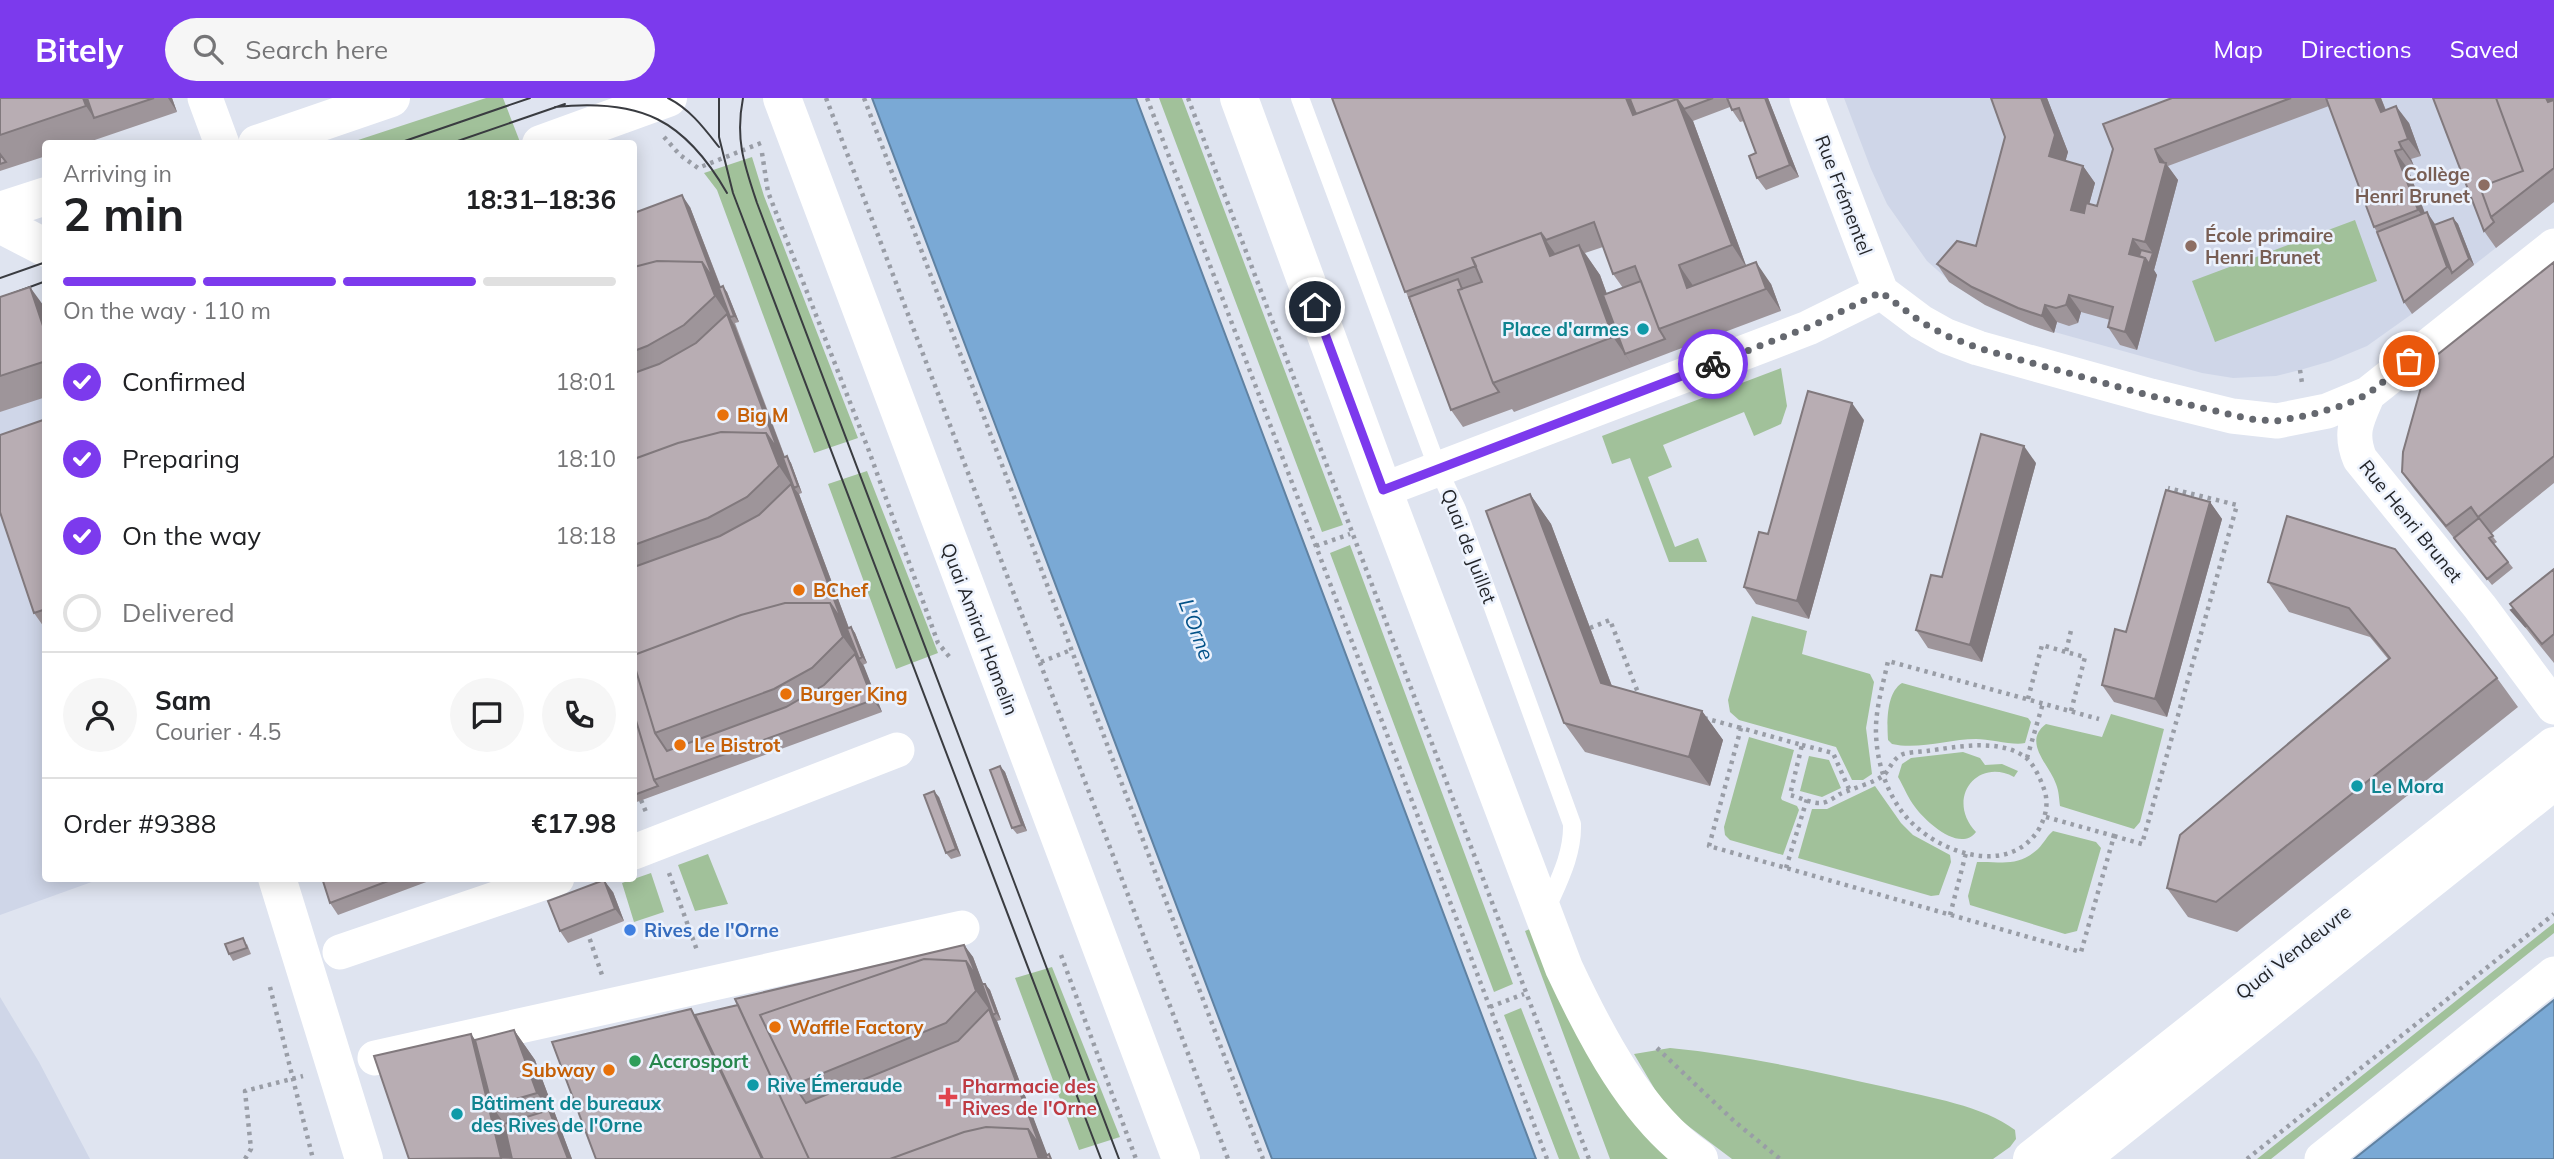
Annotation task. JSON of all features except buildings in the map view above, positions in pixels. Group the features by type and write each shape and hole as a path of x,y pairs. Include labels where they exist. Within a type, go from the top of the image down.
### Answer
{"main road":[{"path":"269,140 391,98"},
{"path":"552,140 668,98"},
{"path":"1239,98 1543,917 1587,1017 1633,1091 1677,1141 1699,1159"},
{"name":"Quai Amiral Hamelin","path":"780,102 1181,1159"},
{"path":"18,228 42,201"},
{"name":"Quai Vendeuvre","path":"2068,1150 2554,746"},
{"name":"Quai Vendeuvre","path":"2032,1159 2068,1150 2554,781"},
{"path":"278,882 364,1159"}],"street":[{"path":"205,98 221,140"},
{"name":"Rue Frémentel","path":"1807,98 1881,292"},
{"path":"1383,490 1814,325 1881,292 1921,322 1978,348 2241,418 2265,421 2293,419 2327,411 2368,394 2554,246"},
{"name":"Rue Henri Brunet","path":"2368,394 2354,430 2353,443 2360,459 2480,607 2554,707"},
{"path":"646,848 897,750"},
{"path":"340,952 545,882"},
{"path":"375,1058 962,928"},
{"path":"2322,1159 2554,974"}],"lane":[{"name":"Quai de Juillet","path":"1300,98 1438,468 1458,509 1572,824 1569,853 1543,917"}],"path":[{"path":"826,98 1228,1159"},
{"path":"864,98 1263,1159"},
{"path":"1147,98 1547,1159"},
{"path":"1188,98 1589,1159"},
{"path":"680,155 698,168 751,147"},
{"path":"762,153 768,192 869,451 938,643 952,660"},
{"path":"2046,817 2142,844 2237,505 2168,488"},
{"path":"1316,546 1350,534"},
{"path":"1590,628 1610,620 1641,700"},
{"path":"2066,652 2072,626"},
{"path":"2028,699 2042,645 2085,657 2071,711"},
{"path":"1041,662 1071,650"},
{"path":"1802,745 1790,795 1821,803 1883,776 1890,763 1902,754 1947,748 1993,747 2015,751 2027,758 2039,775 2046,795 2046,817 2032,839 2018,850 1999,856 1966,853 1934,840 1904,814 1891,794 1883,776 1876,732 1878,706 1888,661 2099,719"},
{"path":"2027,758 2043,704"},
{"path":"1703,718 1833,753 1849,789"},
{"path":"1741,728 1709,846 1786,869 2081,952 2114,836"},
{"path":"1786,869 1807,799"},
{"path":"641,800 646,848 709,983"},
{"path":"1950,915 1966,853"},
{"path":"2247,1159 2554,914"},
{"path":"586,926 612,1004"},
{"path":"1061,955 1136,1159"},
{"path":"268,979 313,1159"},
{"path":"1490,1007 1524,994"},
{"path":"1657,1048 1734,1121 1780,1159"},
{"path":"245,1159 251,1149 245,1091 337,1068"}],"shaded area":[{"name":"École primaire Henri Brunet","path":"1844,98 2554,98 2554,202 2412,314 2367,346 2331,361 2276,376 2233,378 2202,373 2033,326 1993,309 1955,286 1927,261 1887,204"},
{"path":"42,320 42,882 92,882 0,915 0,334"},
{"path":"0,997 39,1062 90,1159 0,1159"}],"green space":[{"path":"486,98 503,98 519,140 358,140"},
{"path":"1159,98 1182,98 1343,525 1322,532"},
{"path":"752,157 764,196 858,438 814,453 717,190 704,173"},
{"path":"2355,220 2377,281 2215,342 2192,281"},
{"path":"1781,368 1787,406 1781,424 1754,436 1744,412 1663,445 1672,467 1648,477 1675,547 1698,538 1707,562 1669,562 1630,458 1612,464 1602,436"},
{"path":"867,471 938,653 896,669 828,484"},
{"path":"1350,545 1513,984 1494,992 1330,553"},
{"path":"1752,616 1807,631 1802,654 1870,674 1874,682 1866,728 1872,774 1863,780 1852,780 1836,747 1739,720 1730,712 1728,700"},
{"path":"1902,683 2028,718 2031,722 2025,743 1966,739 1913,746 1892,744 1888,740 1890,701"},
{"path":"2111,714 2164,729 2140,822 2134,829 2060,806 2053,776 2037,746 2036,738 2046,724 2102,737"},
{"path":"1749,737 1794,750 1781,798 1797,806 1799,810 1783,855 1730,840 1725,835 1724,827"},
{"path":"1963,752 1980,758 1985,765 2002,764 2018,771 2014,777 2000,772 1988,773 1969,785 1964,807 1967,819 1976,832 1969,838 1961,839 1944,833 1927,820 1913,804 1898,777 1902,764 1911,758"},
{"path":"1809,756 1829,760 1841,788 1822,797 1800,791"},
{"path":"1875,786 1901,823 1913,835 1950,855 1951,862 1939,895 1931,896 1798,858 1812,809 1827,809"},
{"path":"2053,831 2096,842 2101,848 2077,931 2065,934 1970,905 1968,896 1977,862 2023,859 2038,849"},
{"path":"708,854 728,904 695,911 678,865"},
{"path":"651,873 664,912 634,922 622,883 637,882 637,878"},
{"path":"2554,923 2554,933 2271,1159 2257,1159"},
{"path":"1535,927 1675,1159 1610,1159 1525,931"},
{"path":"1052,967 1120,1137 1079,1150 1015,978"},
{"path":"1521,1008 1580,1159 1559,1159 1504,1015"},
{"path":"1670,1048 1780,1065 1955,1103 2002,1122 2015,1130 2016,1139 1993,1159 1732,1159 1667,1110 1634,1054"}],"water":[{"name":"L'Orne","path":"872,98 1136,98 1536,1159 1272,1159"},
{"path":"2554,1000 2554,1159 2354,1159"}],"tram line":[{"path":"408,140 530,98"},
{"path":"668,98 690,113 719,147"},
{"path":"719,98 719,137 733,193 1101,1159"},
{"path":"743,98 740,139 757,203 1119,1159"},
{"path":"461,140 565,104"},
{"path":"555,107 612,106 658,119 677,131 694,148 727,193"},
{"path":"0,278 42,263"},
{"path":"0,298 42,282"}],"way so far":[{"path":"1713,364 1814,325 1881,292 1921,322 1978,348 2151,396 2265,421 2310,415 2344,405 2368,394 2409,361"}],"place":[{"name":"Collège Henri Brunet","path":"2484,185"},
{"name":"École primaire Henri Brunet","path":"2191,246"},
{"name":"Place d'armes","path":"1643,329"},
{"name":"Big M","path":"723,415"},
{"name":"BChef","path":"799,590"},
{"name":"Burger King","path":"786,694"},
{"name":"Le Bistrot","path":"680,745"},
{"name":"Le Mora","path":"2357,786"},
{"name":"Rives de l'Orne","path":"630,930"},
{"name":"Waffle Factory","path":"775,1027"},
{"name":"Accrosport","path":"635,1061"},
{"name":"Subway","path":"609,1070"},
{"name":"Rive Émeraude","path":"753,1085"},
{"name":"Pharmacie des Rives de l'Orne","path":"948,1097"},
{"name":"Bâtiment de bureaux des Rives de l'Orne","path":"457,1114"}],"route":[{"path":"1315,307 1383,490 1713,364"}]}
